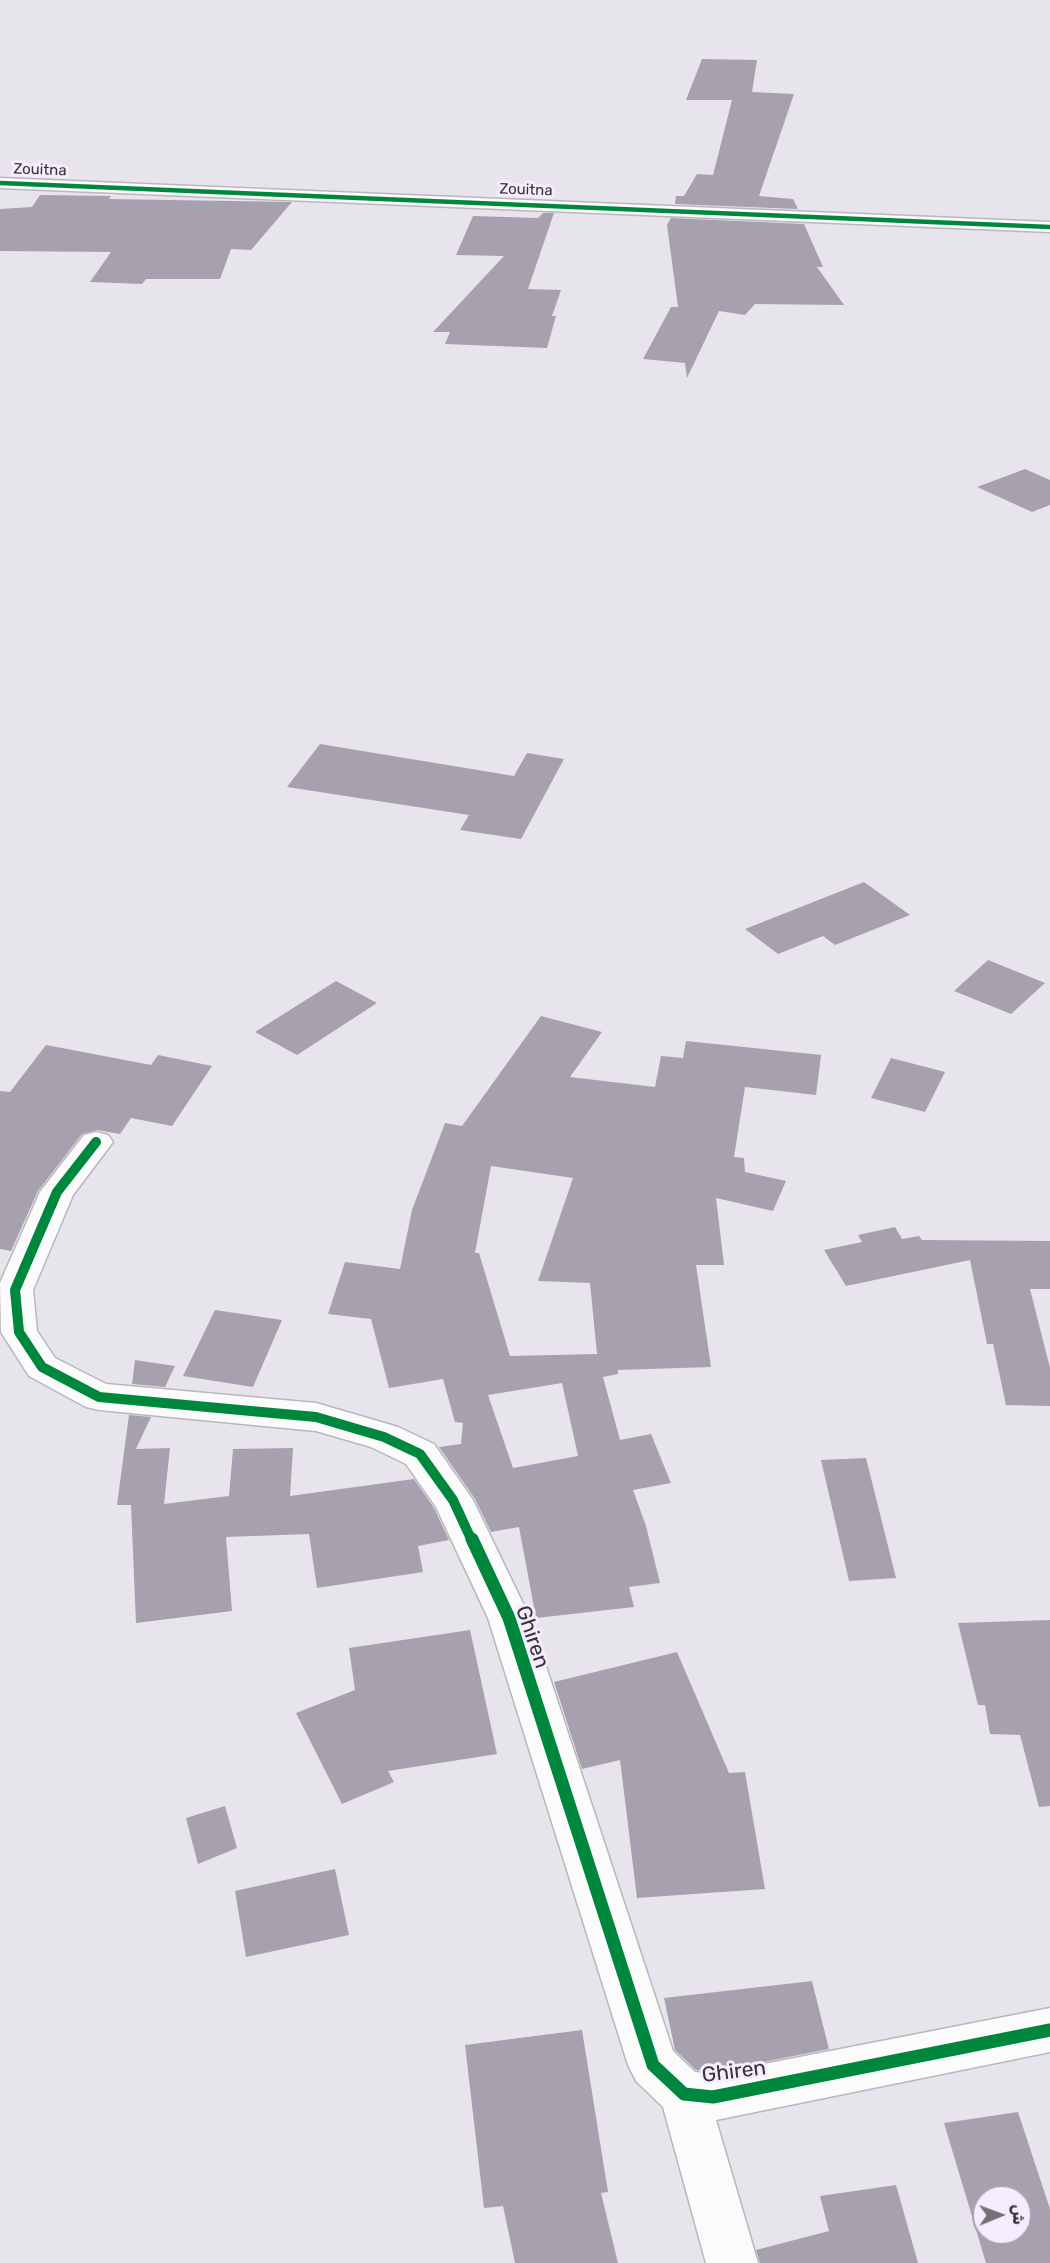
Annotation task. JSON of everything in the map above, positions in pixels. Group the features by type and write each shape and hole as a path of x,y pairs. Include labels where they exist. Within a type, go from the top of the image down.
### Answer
{"street":[{"name":"Zouitna","path":"0,183 1050,227"},
{"name":"Ghiren","path":"96,1142 57,1192 12,1267 19,1332 42,1367 99,1397 316,1418 384,1437 420,1454 453,1500 508,1618 652,2065 684,2094 713,2097 1050,2030"},
{"path":"684,2094 732,2263"}],"building":[{"path":"702,59 757,60 752,92 794,94 759,196 793,199 798,209 675,204 676,196 684,196 697,174 713,175 732,100 686,100"},
{"path":"40,195 111,196 109,199 292,202 251,250 231,249 220,279 146,279 142,284 90,282 111,252 0,251 0,209 32,207"},
{"path":"543,213 554,213 528,289 561,290 552,316 556,316 547,348 445,344 450,332 433,332 504,256 456,255 473,216 538,218"},
{"path":"671,218 804,224 823,267 817,267 844,305 755,304 745,315 719,311 687,378 685,363 643,359 671,307 678,307 667,225"},
{"path":"1025,469 1050,480 1050,505 1032,512 977,487"},
{"path":"320,744 514,776 527,753 564,759 521,839 460,830 469,815 287,787"},
{"path":"864,882 910,915 835,945 823,936 778,954 745,929"},
{"path":"988,960 1045,983 1011,1014 954,991"},
{"path":"336,981 377,1003 297,1055 255,1032"},
{"path":"541,1016 602,1032 570,1077 655,1087 661,1056 683,1058 686,1041 821,1055 816,1095 745,1087 734,1157 744,1158 745,1172 786,1181 773,1211 716,1198 724,1265 696,1265 711,1367 618,1370 618,1374 603,1377 620,1440 651,1434 671,1483 633,1490 646,1526 660,1583 629,1587 634,1607 536,1618 519,1527 491,1532 475,1499 439,1447 461,1444 463,1423 455,1422 443,1379 389,1388 371,1319 328,1314 345,1262 400,1269 412,1210 445,1123 462,1126","holes":["491,1166 573,1178 538,1281 590,1283 597,1354 510,1356 479,1253 475,1253","562,1383 578,1456 513,1468 488,1395"]},
{"path":"46,1045 151,1065 158,1055 212,1066 172,1126 131,1118 120,1134 97,1130 82,1134 38,1191 11,1251 0,1249 0,1091 10,1092"},
{"path":"891,1058 945,1072 925,1112 871,1098"},
{"path":"895,1227 902,1239 919,1236 922,1240 1050,1241 1050,1289 1030,1289 1050,1368 1050,1406 1006,1405 993,1344 987,1344 970,1260 846,1286 824,1250 862,1242 858,1235"},
{"path":"215,1310 282,1320 253,1387 183,1376"},
{"path":"135,1360 175,1366 165,1387 132,1384"},
{"path":"129,1415 151,1417 136,1449 170,1448 164,1504 229,1496 233,1449 293,1448 290,1496 414,1479 434,1508 449,1540 418,1546 423,1572 317,1588 309,1534 226,1537 232,1611 136,1623 131,1505 117,1505"},
{"path":"866,1458 896,1578 849,1581 821,1460"},
{"path":"1050,1620 1050,1806 1039,1807 1020,1735 990,1734 985,1705 978,1705 958,1623"},
{"path":"470,1630 497,1754 388,1771 394,1782 342,1804 296,1713 355,1690 349,1648"},
{"path":"677,1652 729,1773 745,1772 765,1889 637,1898 620,1760 582,1769 554,1682"},
{"path":"225,1806 237,1848 198,1864 186,1818"},
{"path":"335,1869 349,1935 246,1957 235,1891"},
{"path":"812,1981 829,2049 713,2072 696,2070 675,2050 664,1998"},
{"path":"582,2030 608,2192 601,2193 618,2263 515,2263 503,2206 484,2208 465,2045"},
{"path":"1018,2112 1050,2209 1050,2263 986,2263 981,2245 1032,2245 1032,2185 972,2185 972,2216 944,2123"},
{"path":"896,2185 918,2263 760,2263 756,2250 829,2231 820,2196"}],"cycle path":[{"path":"0,183 1050,227"},
{"path":"96,1142 57,1192 15,1290 19,1332 42,1367 99,1397 316,1417 384,1437 420,1454 453,1500 509,1618 653,2065 684,2094 713,2097 1050,2030"}]}
